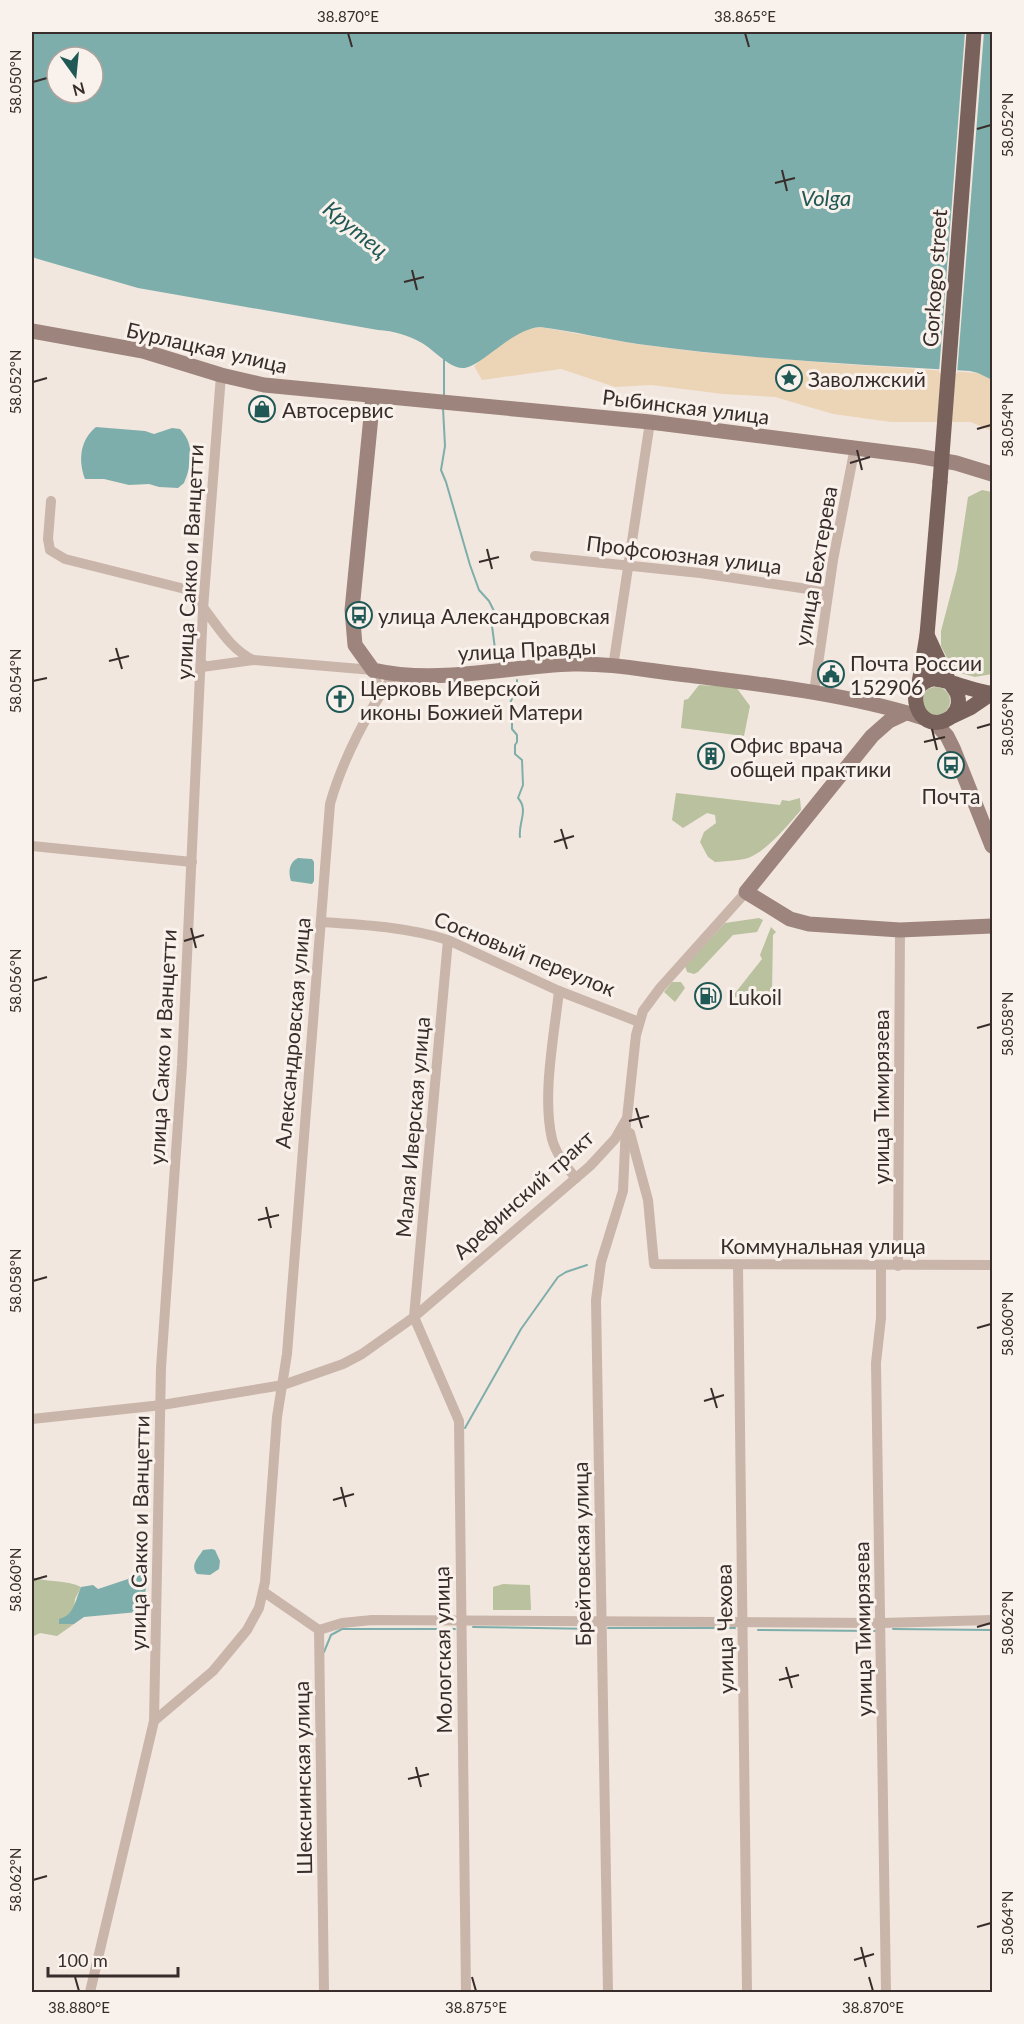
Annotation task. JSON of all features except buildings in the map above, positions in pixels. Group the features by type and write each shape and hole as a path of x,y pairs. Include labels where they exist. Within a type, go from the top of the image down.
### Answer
{"main road":[{"name":"Gorkogo street","path":"917,692 927,635 974,32"},
{"path":"927,635 957,692 959,702 940,719"},
{"path":"942,679 979,692 992,693 970,708 940,719 915,705 917,692 931,680 942,679"}],"street":[{"name":"Бурлацкая улица","path":"32,331 143,351 242,381 294,389 373,396"},
{"name":"улица Сакко и Ванцетти","path":"90,1992 154,1721 164,1318 183,1065 203,609 221,375"},
{"name":"Рыбинская улица","path":"373,396 650,422 855,447 956,463 993,474"},
{"path":"373,396 352,610 355,645 373,670 380,694"},
{"path":"613,667 650,422"},
{"name":"улица Бехтерева","path":"814,693 828,592 855,447"},
{"path":"51,501 48,539 50,550 65,559 185,589 194,596 230,644 253,660"},
{"name":"Профсоюзная улица","path":"535,556 700,573 828,592"},
{"name":"улица Правды","path":"202,667 253,660 373,670 394,675 473,673 575,664 749,683 873,703 906,713 940,719"},
{"name":"Александровская улица","path":"283,1385 330,804 340,774 380,694 394,675"},
{"name":"улица Правды","path":"873,703 899,702 917,692"},
{"path":"872,736 877,712 873,703"},
{"name":"Арефинский тракт","path":"32,1419 162,1405 283,1385 309,1378 343,1364 362,1354 414,1317 576,1179 604,1152 622,1130 627,1118 639,1022 660,988 746,892 872,736 889,721 906,713"},
{"path":"940,719 993,846"},
{"path":"32,846 192,862"},
{"path":"746,892 790,920 809,924 900,930 993,926"},
{"name":"Сосновый переулок","path":"322,922 388,928 448,940 559,992 639,1022"},
{"name":"улица Тимирязева","path":"898,1266 900,930"},
{"name":"Малая Иверская улица","path":"414,1317 448,940"},
{"path":"559,992 548,1098 549,1116 552,1139 557,1152 576,1179"},
{"name":"Коммунальная улица","path":"627,1118 648,1200 654,1264 898,1266 993,1264"},
{"name":"Брейтовская улица","path":"608,1992 596,1300 601,1262 623,1191 627,1118"},
{"name":"улица Чехова","path":"738,1265 747,1992"},
{"name":"улица Тимирязева","path":"880,1265 881,1318 876,1363 882,1623 886,1992"},
{"name":"Мологская улица","path":"414,1317 459,1421 466,1992"},
{"path":"154,1721 213,1671 247,1630 259,1608 264,1592 277,1417 283,1385"},
{"path":"264,1592 319,1630 342,1623 372,1620 882,1623 993,1620"},
{"name":"Шекснинская улица","path":"319,1630 324,1992"}],"green space":[{"path":"982,490 992,492 992,674 975,677 960,673 950,664 941,646 941,631 957,570 968,497"},
{"path":"699,685 736,687 750,706 744,736 681,728 684,700 688,699"},
{"path":"936,687 946,691 950,701 946,711 936,715 926,711 922,701 926,691"},
{"path":"676,793 780,805 782,800 800,798 801,810 777,837 755,854 744,859 715,862 708,857 700,842 704,832 716,823 715,815 707,813 683,828 672,820"},
{"path":"759,918 763,920 757,932 733,935 698,972 694,974 687,972 685,966 725,923"},
{"path":"771,927 776,932 773,935 772,990 776,1000 732,997 762,959 760,955"},
{"path":"672,982 681,982 685,988 675,1002 664,992"},
{"path":"32,1577 81,1587 75,1599 74,1609 59,1624 74,1624 57,1636 40,1633 32,1637"},
{"path":"503,1584 530,1585 531,1610 493,1610 493,1587"}],"sand":[{"name":"Заволжский","path":"540,327 636,344 700,352 978,373 992,380 992,431 971,422 891,422 833,414 775,397 723,394 651,385 615,387 561,369 482,380 474,366 513,336"}],"water":[{"name":"Volga","path":"32,32 992,32 992,380 970,371 721,354 638,344 540,327 517,335 469,367 462,368 446,361 417,340 395,332 138,288 32,257"},
{"path":"96,427 145,431 154,434 172,428 180,429 188,441 191,455 184,483 178,488 149,484 129,485 104,479 85,479 82,451 87,438"},
{"path":"298,858 312,859 314,862 312,884 291,881 290,868"},
{"path":"203,1550 215,1550 220,1561 219,1569 210,1575 197,1574 194,1568 197,1559"},
{"path":"142,1571 147,1584 145,1593 148,1602 143,1601 138,1612 84,1617 74,1624 59,1624 59,1619 71,1611 81,1587 93,1585 98,1589 128,1579 131,1573"}],"pier":[{"path":"965,32 984,32 957,374 939,373"}],"waterway":[{"name":"Крутец","path":"444,357 444,396"},
{"name":"Крутец","path":"443,408 445,446 441,470 479,590 489,601 495,613 492,626 496,656 500,662"},
{"path":"517,680 509,706 512,712 512,729 517,735 515,754 522,760 523,785 518,798 523,807 520,837"},
{"path":"465,1428 521,1329 558,1277 587,1265"},
{"path":"473,1627 595,1629"},
{"path":"608,1628 735,1628"},
{"path":"324,1652 331,1635 342,1629 455,1629"},
{"path":"893,1629 992,1630"},
{"path":"758,1630 875,1631"}],"place":[{"name":"Заволжский","path":"789,378"},
{"name":"Автосервис","path":"262,409"},
{"name":"улица Александровская","path":"359,615"},
{"name":"Почта России 152906","path":"831,674"},
{"name":"Церковь Иверской иконы Божией Матери","path":"340,699"},
{"name":"Офис врача общей практики","path":"711,756"},
{"name":"Почта","path":"951,765"},
{"name":"Lukoil","path":"708,996"}]}
